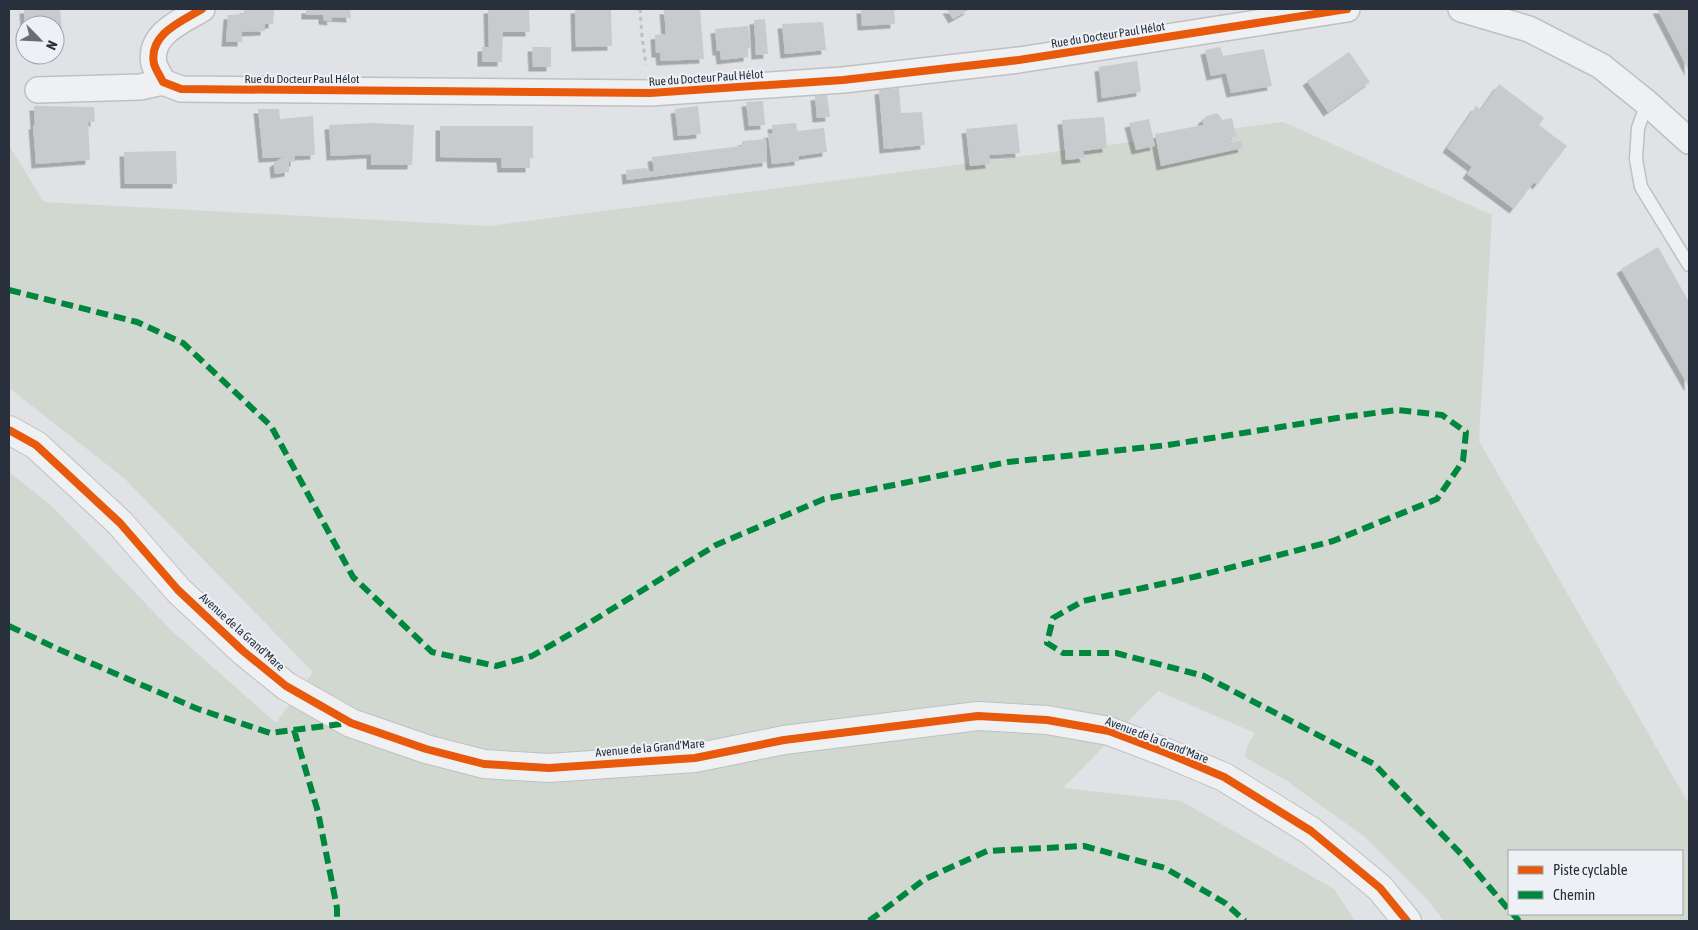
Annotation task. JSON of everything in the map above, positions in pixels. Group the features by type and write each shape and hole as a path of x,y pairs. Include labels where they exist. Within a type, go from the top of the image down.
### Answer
{"street":[{"path":"38,90 140,87 163,82 154,64 154,49 163,33 202,9"},
{"name":"Rue du Docteur Paul Hélot","path":"163,82 181,90 650,93 843,80 1020,60 1347,9"},
{"path":"1461,9 1529,29 1601,66 1647,103 1689,141"},
{"name":"Avenue de la Grand'Mare","path":"9,430 36,445 120,523 178,590 243,651 286,686 351,723 426,749 484,764 549,768 695,758 784,740 978,716 1047,720 1108,731 1224,777 1311,831 1380,888 1407,921"}],"lane":[{"path":"1647,103 1638,128 1636,159 1642,187 1689,265"}],"path":[{"path":"640,9 650,93"}],"shaded area":[{"path":"1283,122 1492,215 1479,441 1689,804 1689,921 1444,921 1427,899 1366,838 1287,781 1246,758 1249,742 1255,733 1158,691 1063,788 1181,801 1334,889 1355,921 9,921 9,472 52,506 172,631 276,723 313,672 124,478 9,388 9,145 44,202 489,226"}],"building":[{"path":"24,9 60,9 60,15 24,15"},
{"path":"244,9 274,9 273,24 265,24 265,31 242,32 242,42 226,42 228,15 244,14"},
{"path":"306,9 350,9 351,18 331,17 332,21 323,20 323,15 306,15"},
{"path":"488,9 529,9 530,32 503,32 502,62 482,62 482,47 489,47"},
{"path":"575,9 611,9 612,46 576,47"},
{"path":"700,9 704,59 661,61 660,53 656,53 655,35 666,34 664,10"},
{"path":"861,9 894,9 895,24 862,26"},
{"path":"947,9 970,9 953,19"},
{"path":"1657,9 1689,9 1689,71"},
{"path":"765,19 768,54 756,55 754,20"},
{"path":"823,22 826,50 785,54 782,24"},
{"path":"748,26 751,48 748,48 748,57 721,60 720,51 717,51 715,29"},
{"path":"532,47 551,47 551,67 533,67"},
{"path":"1220,47 1223,56 1264,49 1272,86 1231,93 1226,73 1211,76 1205,50"},
{"path":"1349,52 1370,82 1328,112 1307,81"},
{"path":"1137,61 1141,92 1102,98 1099,67"},
{"path":"1499,84 1544,118 1539,125 1567,146 1537,185 1534,182 1514,209 1467,174 1472,167 1447,148 1476,106 1481,110"},
{"path":"899,88 901,113 922,112 925,145 884,149 879,90"},
{"path":"827,95 830,117 817,118 815,96"},
{"path":"763,101 765,125 749,126 746,102"},
{"path":"34,106 94,107 95,122 88,122 90,160 36,164 33,125 35,125"},
{"path":"698,106 701,134 678,136 675,109"},
{"path":"258,109 279,109 280,119 313,116 315,155 295,156 295,162 289,162 289,172 275,174 274,163 283,157 263,158"},
{"path":"1217,113 1222,120 1232,118 1236,136 1230,138 1232,143 1241,141 1243,148 1161,166 1155,134 1204,125 1202,120 1207,116"},
{"path":"1104,117 1107,148 1083,151 1085,158 1066,160 1062,120"},
{"path":"1149,119 1155,146 1136,150 1129,123"},
{"path":"371,123 414,125 412,165 371,165 371,154 331,156 329,125"},
{"path":"796,123 797,131 824,128 827,152 799,156 799,161 772,164 768,134 773,133 772,125"},
{"path":"1017,124 1020,153 989,155 990,164 970,166 966,129"},
{"path":"440,126 533,126 533,158 530,158 530,168 502,168 501,158 440,157"},
{"path":"766,139 767,162 627,180 626,170 647,168 648,172 654,171 652,157 742,146 742,141"},
{"path":"176,151 177,184 125,184 124,152"},
{"path":"1658,247 1689,302 1689,387 1621,269"}],"marked path":[{"path":"9,290 137,322 183,343 271,426 353,577 432,652 496,666 532,656 716,545 824,499 1008,462 1168,445 1397,410 1442,415 1466,432 1463,461 1437,499 1333,541 1198,576 1083,601 1053,618 1047,643 1063,653 1116,653 1204,676 1374,764 1462,855 1508,909"},
{"path":"9,626 198,709 270,733 349,723"},
{"path":"294,730 318,812 337,908 337,921"},
{"path":"869,921 925,879 987,851 1084,846 1165,868 1225,903 1245,921"},
{"path":"1514,915 1519,921"}],"cycle path":[{"path":"202,9 168,30 156,44 154,64 163,82 181,89 650,93 843,80 1019,60 1347,9"},
{"path":"9,430 36,445 120,523 178,590 243,651 286,686 351,723 426,749 484,764 549,768 695,758 784,740 978,716 1047,720 1109,731 1224,777 1311,831 1380,888 1407,921"}]}
